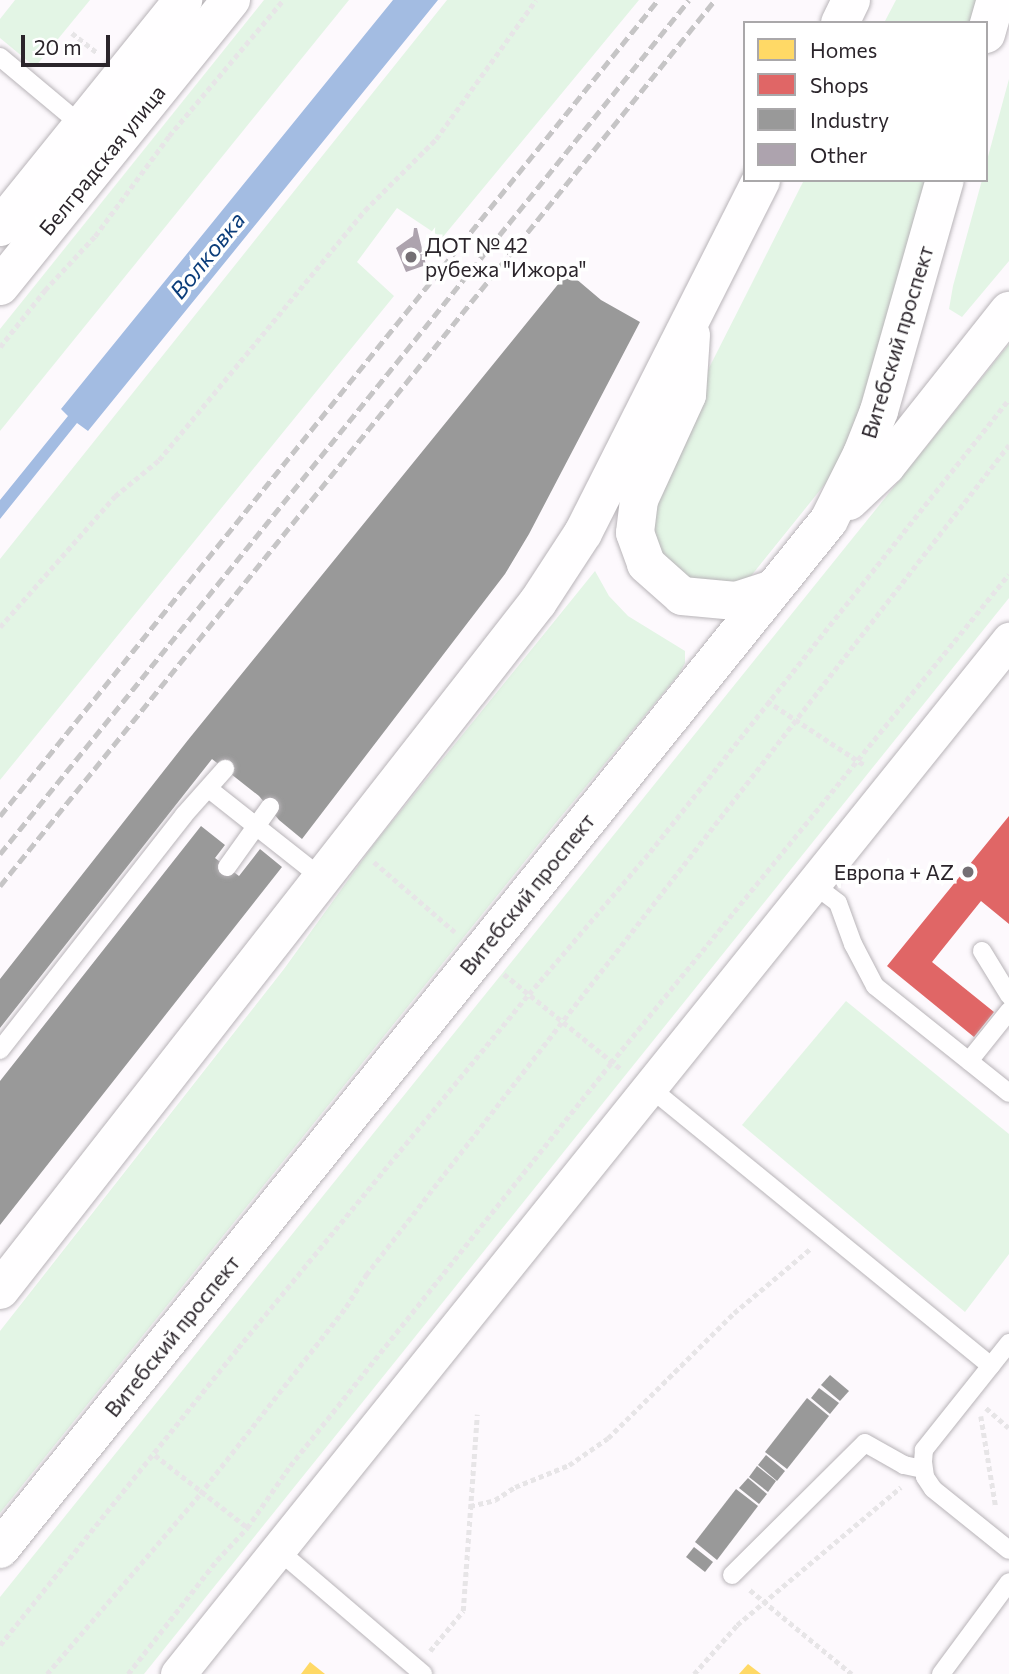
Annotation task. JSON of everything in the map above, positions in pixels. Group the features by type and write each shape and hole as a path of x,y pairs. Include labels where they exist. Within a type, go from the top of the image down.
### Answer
{"main road":[{"name":"Белградская улица","path":"0,228 183,0"},
{"name":"Белградская улица","path":"0,286 231,0"},
{"path":"841,21 851,0"},
{"path":"988,27 996,0"},
{"path":"0,1290 538,602 583,533 760,182"},
{"name":"Витебский проспект","path":"0,1549 829,520 862,454 879,411 944,182"},
{"path":"829,520 886,466 1009,311"},
{"path":"692,318 687,395 639,500 635,533 646,564 682,596 736,601 772,589"}],"street":[{"path":"178,1674 1009,640"}],"lane":[{"path":"0,57 83,124 102,160"},
{"path":"0,1050 184,815 225,769"},
{"path":"209,789 323,879"},
{"path":"227,867 270,807"},
{"path":"813,884 838,903 853,944 875,986 1009,1093"},
{"path":"982,951 1009,995"},
{"path":"969,1061 1009,1011"},
{"path":"649,1087 991,1366"},
{"path":"1005,1546 933,1489 923,1469 924,1450 1009,1343"},
{"path":"732,1575 865,1443 904,1465 923,1469"},
{"path":"278,1550 420,1671"},
{"path":"944,1673 1009,1582"}],"path":[{"path":"0,347 45,289 95,236 169,136 283,0"},
{"path":"0,627 115,496 159,460 365,210 436,139 536,0"},
{"path":"72,33 100,55"},
{"path":"0,1645 155,1455 238,1348 529,994 650,852 1009,399"},
{"path":"47,1674 200,1494 1009,444"},
{"path":"128,1674 217,1560 247,1528 290,1466 577,1105 1009,574"},
{"path":"767,701 797,718 893,785"},
{"path":"470,1506 495,1500 515,1487 569,1465 608,1438 734,1313 828,1233"},
{"path":"979,1403 1005,1546"},
{"path":"420,1671 463,1611 477,1413"},
{"path":"155,1455 200,1494 278,1550"},
{"path":"695,1674 737,1625 923,1469"},
{"path":"732,1575 852,1674"}],"green space":[{"path":"15,0 90,0 35,67 0,38 0,19"},
{"path":"264,0 349,0 0,431 0,329"},
{"path":"447,0 639,0 442,238 397,208 357,262 394,296 0,780 0,559"},
{"path":"896,0 977,0 972,21 885,21"},
{"path":"1009,79 1009,261 962,317 949,309 981,182 988,182 988,157"},
{"path":"803,182 927,182 884,341 849,441 825,484 751,576 740,582 689,580 661,553 654,530 653,512 666,453"},
{"path":"1009,344 1009,598 144,1674 0,1674 0,1597"},
{"path":"595,571 609,596 628,616 685,651 685,663 679,674 554,825 0,1513 0,1331 284,969 374,844"},
{"path":"846,1001 1009,1134 1009,1254 965,1312 742,1125"}],"water":[{"name":"Волковка","path":"393,0 438,0 88,431 77,423 0,519 0,500 68,416 61,409"}],"building: Homes":[{"path":"310,1662 325,1674 301,1674"},
{"path":"748,1664 761,1674 739,1674"}],"building: Shops":[{"path":"1009,816 1009,924 981,901 932,962 994,1012 974,1037 887,966"}],"building: Industry":[{"path":"568,272 601,300 640,322 529,534 505,574 302,839 279,820 259,796 212,759 0,1028 0,979 188,740"},
{"path":"201,826 225,845 215,858 239,876 260,849 282,867 0,1225 0,1081"},
{"path":"830,1375 849,1391 840,1401 821,1385"},
{"path":"819,1388 839,1403 830,1414 811,1398"},
{"path":"807,1398 829,1416 787,1469 765,1452"},
{"path":"766,1455 785,1471 777,1481 758,1465"},
{"path":"757,1466 776,1481 768,1492 749,1477"},
{"path":"748,1478 767,1494 759,1504 739,1488"},
{"path":"736,1489 758,1506 717,1560 695,1542"},
{"path":"694,1547 713,1562 705,1572 686,1557"}],"building: Other":[{"name":"ДОТ № 42 рубежа \"Ижора\"","path":"414,228 417,228 426,265 406,272 396,248 413,236"}],"railway":[{"path":"0,816 658,0"},
{"path":"0,854 689,0"},
{"path":"0,886 715,0"}],"place":[{"name":"ДОТ № 42 рубежа \"Ижора\"","path":"411,257"},
{"name":"Европа + AZ","path":"968,872"}]}
